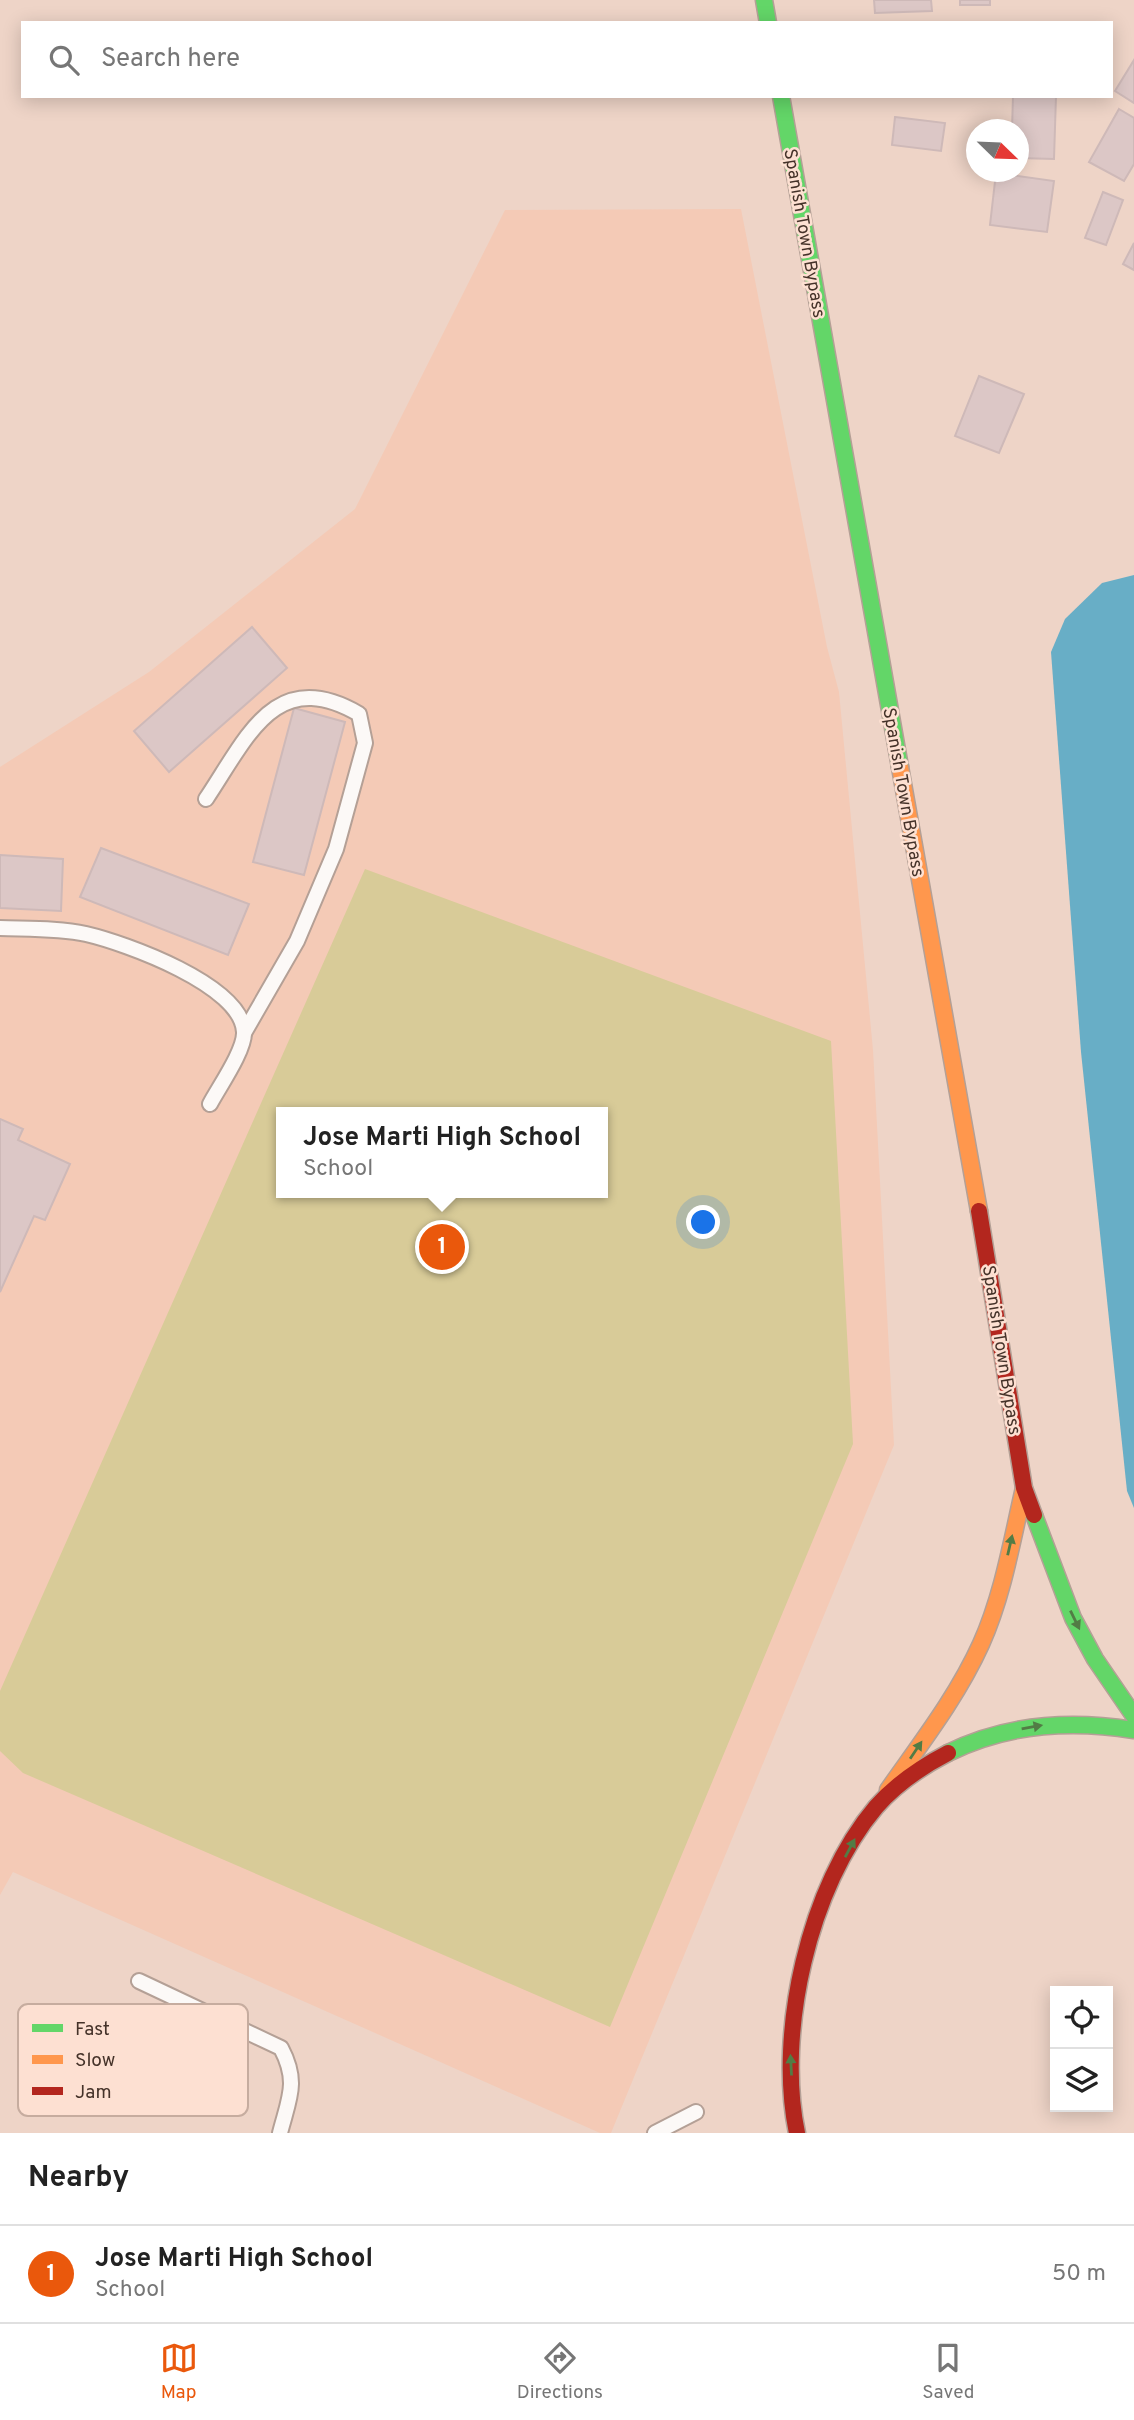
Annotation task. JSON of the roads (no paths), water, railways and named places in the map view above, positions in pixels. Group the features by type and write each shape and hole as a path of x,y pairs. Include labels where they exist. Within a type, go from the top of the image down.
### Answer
{"main road":[{"path":"764,0 768,21"},
{"name":"Spanish Town Bypass","path":"781,98 999,1326 1024,1488 1073,1618 1095,1659 1134,1716"},
{"name":"Spanish Town Bypass","path":"797,2133 790,2056 793,2020 814,1926 853,1842 956,1691 981,1645 994,1608 1024,1488"},
{"path":"877,1806 920,1770 956,1749 996,1735 1039,1726 1111,1725 1134,1730"}],"lane":[{"path":"206,799 258,721 295,697 334,699 359,714 365,743 336,849 297,941 244,1033 237,1055 210,1104"},
{"path":"0,928 83,933 130,947 199,979 238,1010 244,1033"},
{"path":"139,1981 188,2004"},
{"path":"248,2032 281,2048 293,2070 280,2133"},
{"path":"656,2133 696,2112"}],"water":[{"path":"1134,575 1134,1508 1127,1491 1081,1052 1051,652 1065,619 1102,583"}],"place":[{"name":"Jose Marti High School","path":"442,1247"}]}
